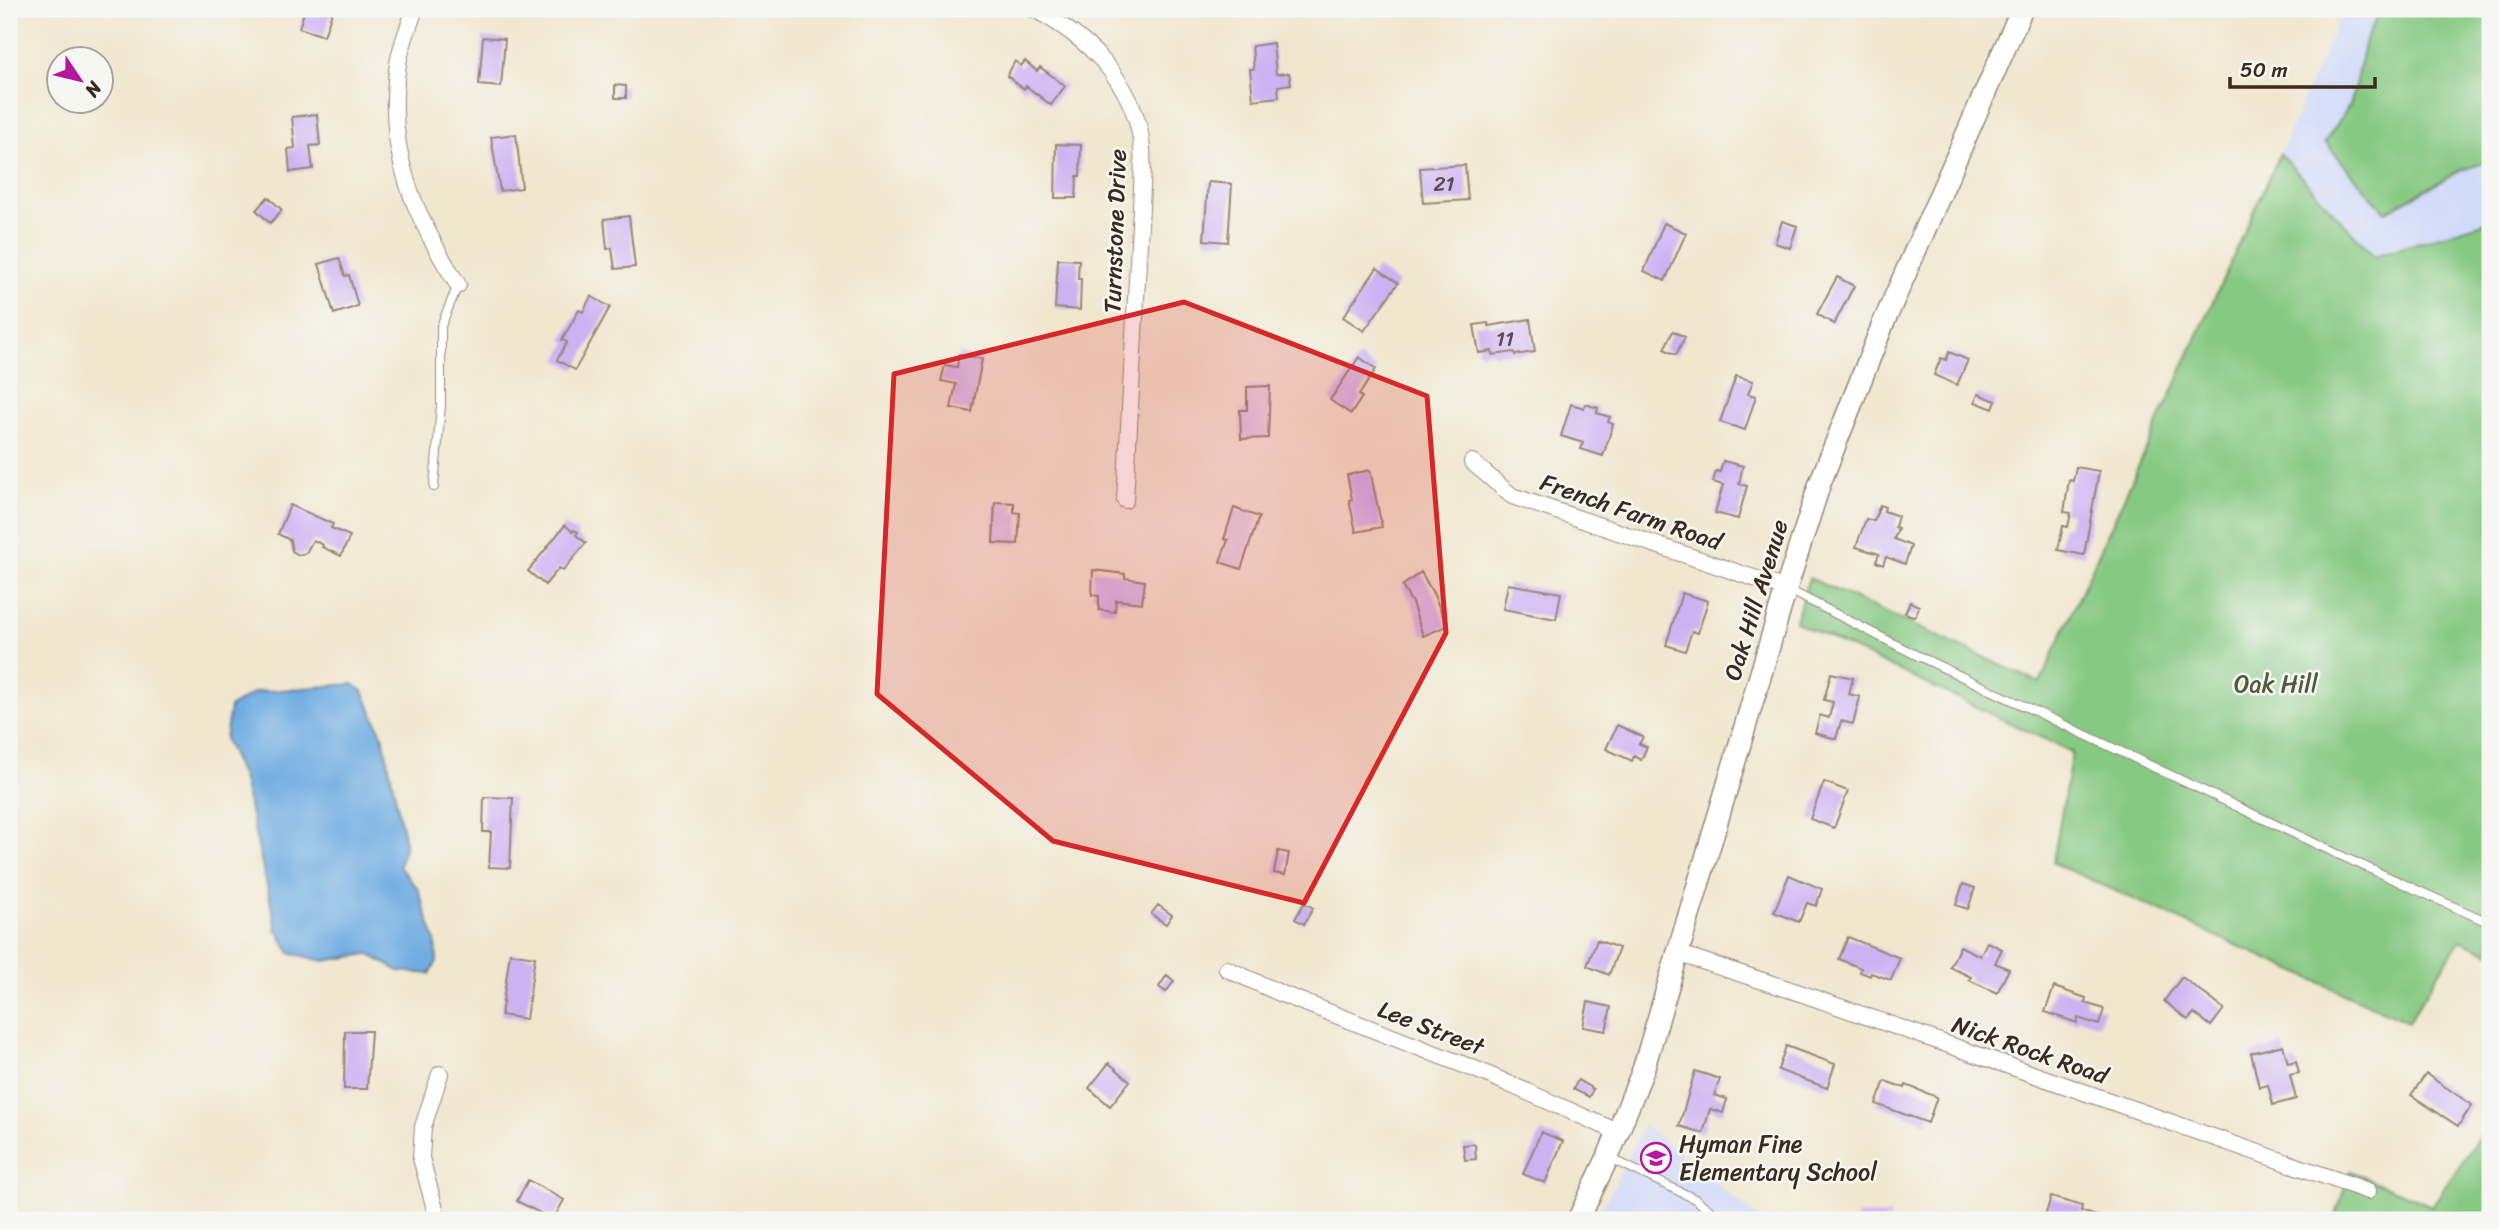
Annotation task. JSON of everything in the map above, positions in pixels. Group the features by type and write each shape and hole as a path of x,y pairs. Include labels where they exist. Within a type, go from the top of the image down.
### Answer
{"main road":[{"name":"Oak Hill Avenue","path":"1578,1220 1608,1157 1643,1070 1820,483 1856,387 2022,9"}],"street":[{"path":"415,9 397,70 395,107 398,141 404,174 415,209 431,242 458,285"},
{"name":"Turnstone Drive","path":"1034,9 1075,33 1095,51 1123,90 1141,136 1142,188 1125,500"},
{"name":"French Farm Road","path":"1472,462 1512,496 1786,589"},
{"name":"Nick Rock Road","path":"1677,953 1797,992 2368,1191"},
{"name":"Lee Street","path":"1227,969 1282,994 1482,1072 1618,1132"},
{"path":"438,1220 421,1158 422,1127 440,1074"}],"lane":[{"path":"434,487 441,405 441,326 458,285"},
{"path":"1786,589 1914,654 2490,923"},
{"path":"1608,1157 1695,1199 1722,1220"}],"highlighted area":[{"path":"1184,302 1427,396 1446,633 1304,903 1053,841 877,694 894,374"}],"shaded area":[{"path":"2343,9 2490,9 2490,221 2374,257 2280,154"},
{"name":"Hyman Fine Elementary School","path":"1644,1125 1761,1220 1597,1220"}],"green space":[{"path":"2381,9 2490,9 2490,161 2461,170 2385,212 2325,142 2351,103 2365,40"},
{"name":"Oak Hill","path":"2280,154 2374,256 2490,221 2490,953 2460,940 2408,1022 2053,863 2072,752 1795,622 1809,578 2040,683"},
{"path":"2490,1121 2490,1220 2334,1220 2350,1171 2432,1206"}],"water":[{"path":"353,684 363,691 383,737 405,843 399,867 418,889 435,940 437,961 430,974 399,971 368,954 324,961 290,953 277,930 243,780 225,739 230,707 255,692"}],"building":[{"path":"305,9 333,9 324,36 299,28"},
{"path":"483,37 505,39 501,87 479,85"},
{"path":"1273,43 1276,74 1289,73 1291,84 1278,86 1279,97 1253,100 1250,69 1254,69 1252,46"},
{"path":"1015,61 1021,66 1025,61 1037,71 1040,67 1065,86 1051,105 1026,86 1024,89 1007,76"},
{"path":"615,85 626,86 626,98 615,98"},
{"path":"317,114 320,145 310,146 313,169 290,172 288,149 295,148 292,117"},
{"path":"516,134 522,188 500,191 491,137"},
{"path":"1056,144 1081,145 1076,198 1055,198"},
{"path":"1465,165 1468,200 1423,203 1420,168"},
{"path":"1208,182 1232,184 1228,242 1204,240"},
{"path":"268,197 282,210 270,223 256,210"},
{"path":"629,216 635,267 615,269 612,248 607,249 604,219"},
{"path":"1782,221 1797,226 1790,248 1775,243"},
{"path":"1664,223 1686,233 1665,281 1644,271"},
{"path":"339,258 345,276 349,275 358,306 334,314 319,264"},
{"path":"1058,259 1079,260 1080,310 1055,308"},
{"path":"1377,268 1398,283 1364,331 1343,317"},
{"path":"1837,277 1854,286 1834,324 1817,314"},
{"path":"591,296 610,307 575,370 557,360 567,342 562,340 579,310 583,312"},
{"path":"1530,319 1535,352 1515,355 1514,352 1493,355 1492,351 1479,353 1474,325 1488,323 1489,326"},
{"path":"1673,331 1685,337 1676,355 1664,349"},
{"path":"1949,352 1968,360 1957,385 1934,375 1941,358 1946,360"},
{"path":"959,354 982,359 972,412 951,408 956,384 941,381 945,365 957,367"},
{"path":"1359,357 1376,369 1359,395 1362,397 1351,414 1330,400"},
{"path":"1736,376 1753,381 1748,394 1756,396 1745,430 1720,422"},
{"path":"1270,386 1268,438 1241,439 1240,410 1247,410 1247,387"},
{"path":"1978,394 1996,401 1993,409 1975,402"},
{"path":"1571,404 1598,408 1597,413 1610,417 1608,422 1613,424 1603,456 1581,449 1583,443 1561,436"},
{"path":"1723,461 1743,466 1739,484 1747,486 1738,519 1715,513 1723,485 1713,482"},
{"path":"2076,467 2099,471 2084,555 2058,550 2063,526 2068,527 2071,513 2064,512 2069,480 2073,481"},
{"path":"1370,470 1382,527 1356,532 1347,475"},
{"path":"995,502 1014,503 1014,512 1020,513 1018,544 993,543"},
{"path":"290,505 333,524 331,528 350,536 341,556 313,540 306,553 299,555 292,551 290,540 278,534"},
{"path":"1880,505 1885,507 1884,511 1898,516 1894,539 1911,546 1905,564 1886,557 1883,565 1876,562 1879,554 1856,547 1866,519 1874,521"},
{"path":"1234,508 1259,517 1241,569 1220,562 1228,540 1224,539"},
{"path":"565,525 573,532 578,532 576,535 586,543 563,571 559,568 545,585 528,571"},
{"path":"1093,570 1125,574 1125,578 1145,581 1142,603 1116,600 1115,612 1099,610 1099,596 1092,595"},
{"path":"1421,572 1447,626 1423,636 1412,603 1402,586"},
{"path":"1508,584 1561,593 1556,619 1503,609"},
{"path":"1682,593 1708,601 1698,633 1692,631 1685,651 1666,645"},
{"path":"1910,602 1919,606 1915,617 1905,613"},
{"path":"1831,673 1853,678 1849,694 1860,697 1853,724 1841,721 1836,739 1815,733 1820,715 1829,718 1833,702 1824,700"},
{"path":"1617,725 1643,737 1639,744 1647,747 1641,760 1634,756 1632,761 1606,749"},
{"path":"1824,782 1848,791 1834,828 1810,819"},
{"path":"484,797 513,798 510,868 489,867 491,832 483,832"},
{"path":"1278,851 1289,853 1285,875 1274,873"},
{"path":"1789,875 1822,889 1816,906 1807,903 1799,922 1774,912"},
{"path":"1963,884 1975,888 1968,909 1956,905"},
{"path":"1304,903 1313,908 1304,924 1295,919"},
{"path":"1158,905 1172,915 1166,924 1151,914"},
{"path":"1848,937 1900,958 1891,980 1860,972 1861,968 1839,959"},
{"path":"1597,940 1619,948 1609,975 1587,966"},
{"path":"1987,942 2002,949 1995,963 2009,969 1997,993 1969,980 1971,977 1950,967 1960,946 1980,956"},
{"path":"510,953 535,957 526,1019 501,1015"},
{"path":"1167,975 1174,981 1166,992 1159,987"},
{"path":"2182,977 2224,1009 2211,1026 2194,1013 2188,1020 2164,1001"},
{"path":"2054,987 2086,998 2085,1003 2104,1009 2099,1025 2078,1018 2077,1023 2045,1012"},
{"path":"1588,1002 1611,1007 1606,1031 1583,1027"},
{"path":"345,1031 371,1031 367,1089 344,1089"},
{"path":"2283,1045 2288,1063 2296,1061 2299,1073 2290,1075 2296,1099 2273,1105 2268,1085 2259,1087 2251,1053"},
{"path":"1786,1046 1835,1064 1827,1088 1778,1070"},
{"path":"1109,1063 1130,1081 1110,1106 1089,1088"},
{"path":"1695,1071 1720,1079 1714,1095 1727,1099 1723,1113 1710,1109 1703,1133 1679,1126"},
{"path":"2426,1074 2472,1105 2458,1126 2411,1095"},
{"path":"1578,1080 1593,1089 1589,1097 1573,1089"},
{"path":"1885,1081 1905,1088 1906,1085 1937,1097 1928,1123 1876,1104"},
{"path":"1541,1132 1563,1141 1545,1183 1523,1174"},
{"path":"1475,1144 1476,1159 1465,1160 1463,1145"},
{"path":"528,1180 564,1200 553,1220 517,1201"},
{"path":"2051,1197 2082,1206 2081,1211 2099,1217 2098,1220 2044,1220"},
{"path":"1890,1215 1890,1220 1857,1220 1856,1216"}],"place":[{"name":"Hyman Fine Elementary School","path":"1656,1158"}]}
